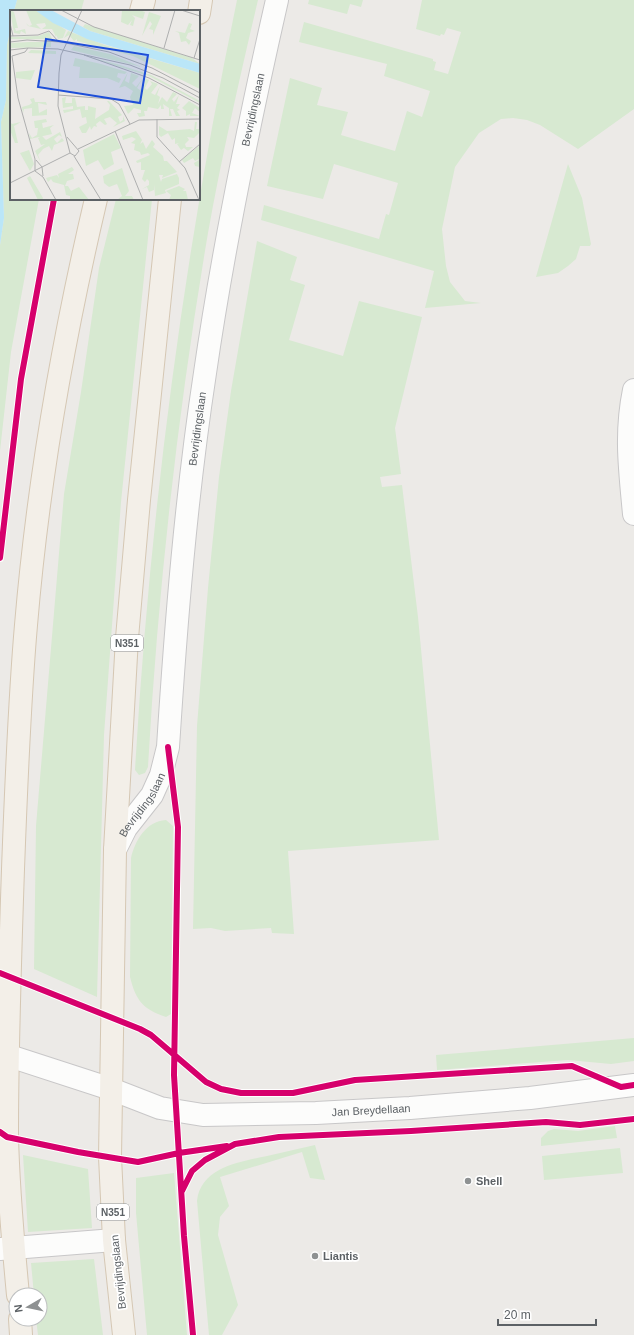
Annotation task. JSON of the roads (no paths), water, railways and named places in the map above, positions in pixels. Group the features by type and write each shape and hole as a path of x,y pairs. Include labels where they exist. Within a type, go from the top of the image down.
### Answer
{"main road":[{"path":"141,10 144,0"},
{"path":"199,10 201,0"},
{"path":"16,1287 7,1249 4,1054 18,746 26,625 39,507 57,392 83,253 96,200"},
{"name":"Bevrijdingslaan","path":"124,1335 114,1240 110,1157 115,850 127,638 138,500 170,200"}],"street":[{"name":"Bevrijdingslaan","path":"115,850 126,828 152,795 161,776 168,747 183,546 205,372 231,220 277,0"},
{"path":"634,390 629,426 628,459 634,514"},
{"name":"Jan Breydellaan","path":"4,1054 111,1089 160,1108 177,1112 222,1116 316,1113 422,1107 530,1098 634,1085"},
{"path":"7,1249 114,1240"}],"water":[{"path":"0,0 17,0 14,10 10,10 10,32 7,45 6,100 1,122 4,218 0,245"}],"place":[{"name":"Shell","path":"468,1181"},
{"name":"Liantis","path":"315,1256"}]}
